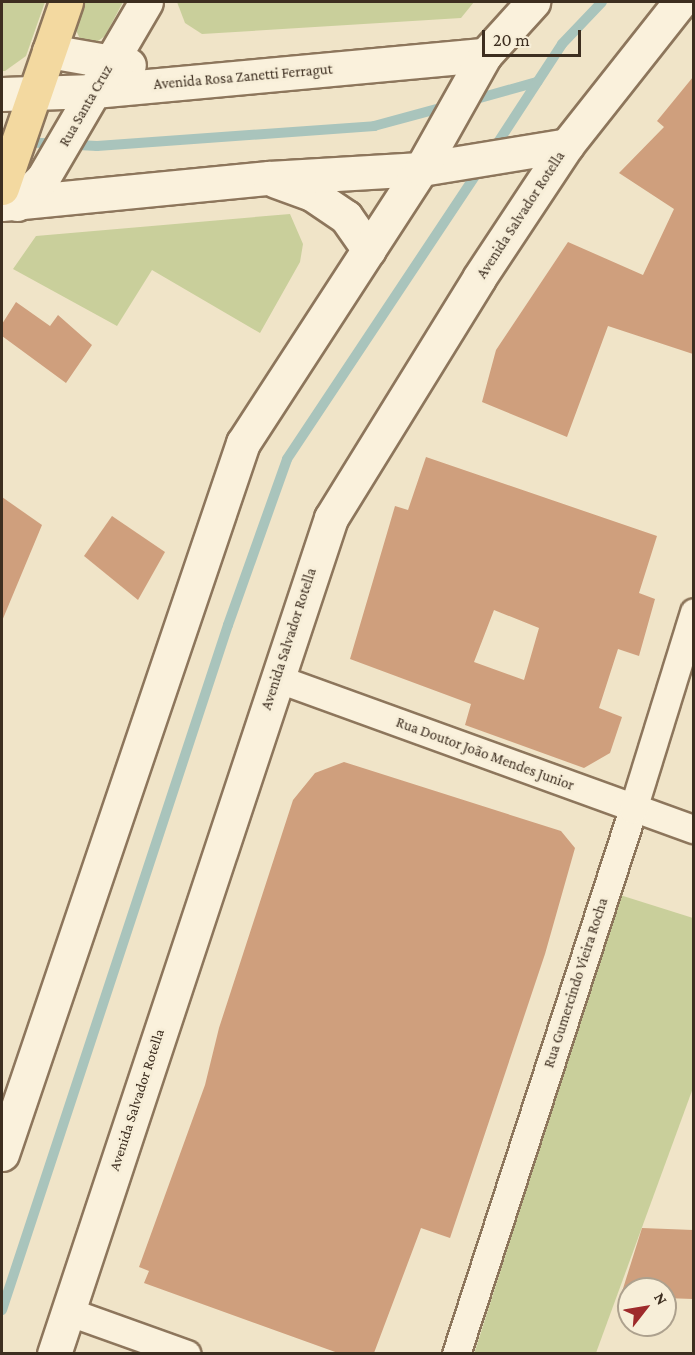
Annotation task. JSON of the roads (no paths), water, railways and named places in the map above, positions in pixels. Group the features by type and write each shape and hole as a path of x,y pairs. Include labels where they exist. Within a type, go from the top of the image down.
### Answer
{"main road":[{"path":"7,199 34,94 66,2"}],"street":[{"name":"Rua Santa Cruz","path":"7,199 43,177 146,2"},
{"path":"2,1154 243,443 421,169 485,55 533,2"},
{"name":"Avenida Salvador Rotella","path":"54,1353 276,678 331,518 470,292 567,145 680,2"},
{"path":"49,51 211,79"},
{"name":"Avenida Rosa Zanetti Ferragut","path":"2,94 94,91 485,55"},
{"path":"7,199 269,178 421,169 567,145"},
{"path":"269,178 312,194 346,217 369,250"},
{"name":"Rua Gumercindo Vieira Rocha","path":"456,1353 633,809 693,612"},
{"name":"Rua Doutor João Mendes Junior","path":"276,678 693,829"},
{"path":"67,1311 187,1353"}],"waterway":[{"path":"493,150 562,44 602,2"},
{"path":"469,101 537,82"},
{"path":"23,142 97,146 374,126 448,106"},
{"path":"2,1310 228,625 287,459 482,165"}]}
